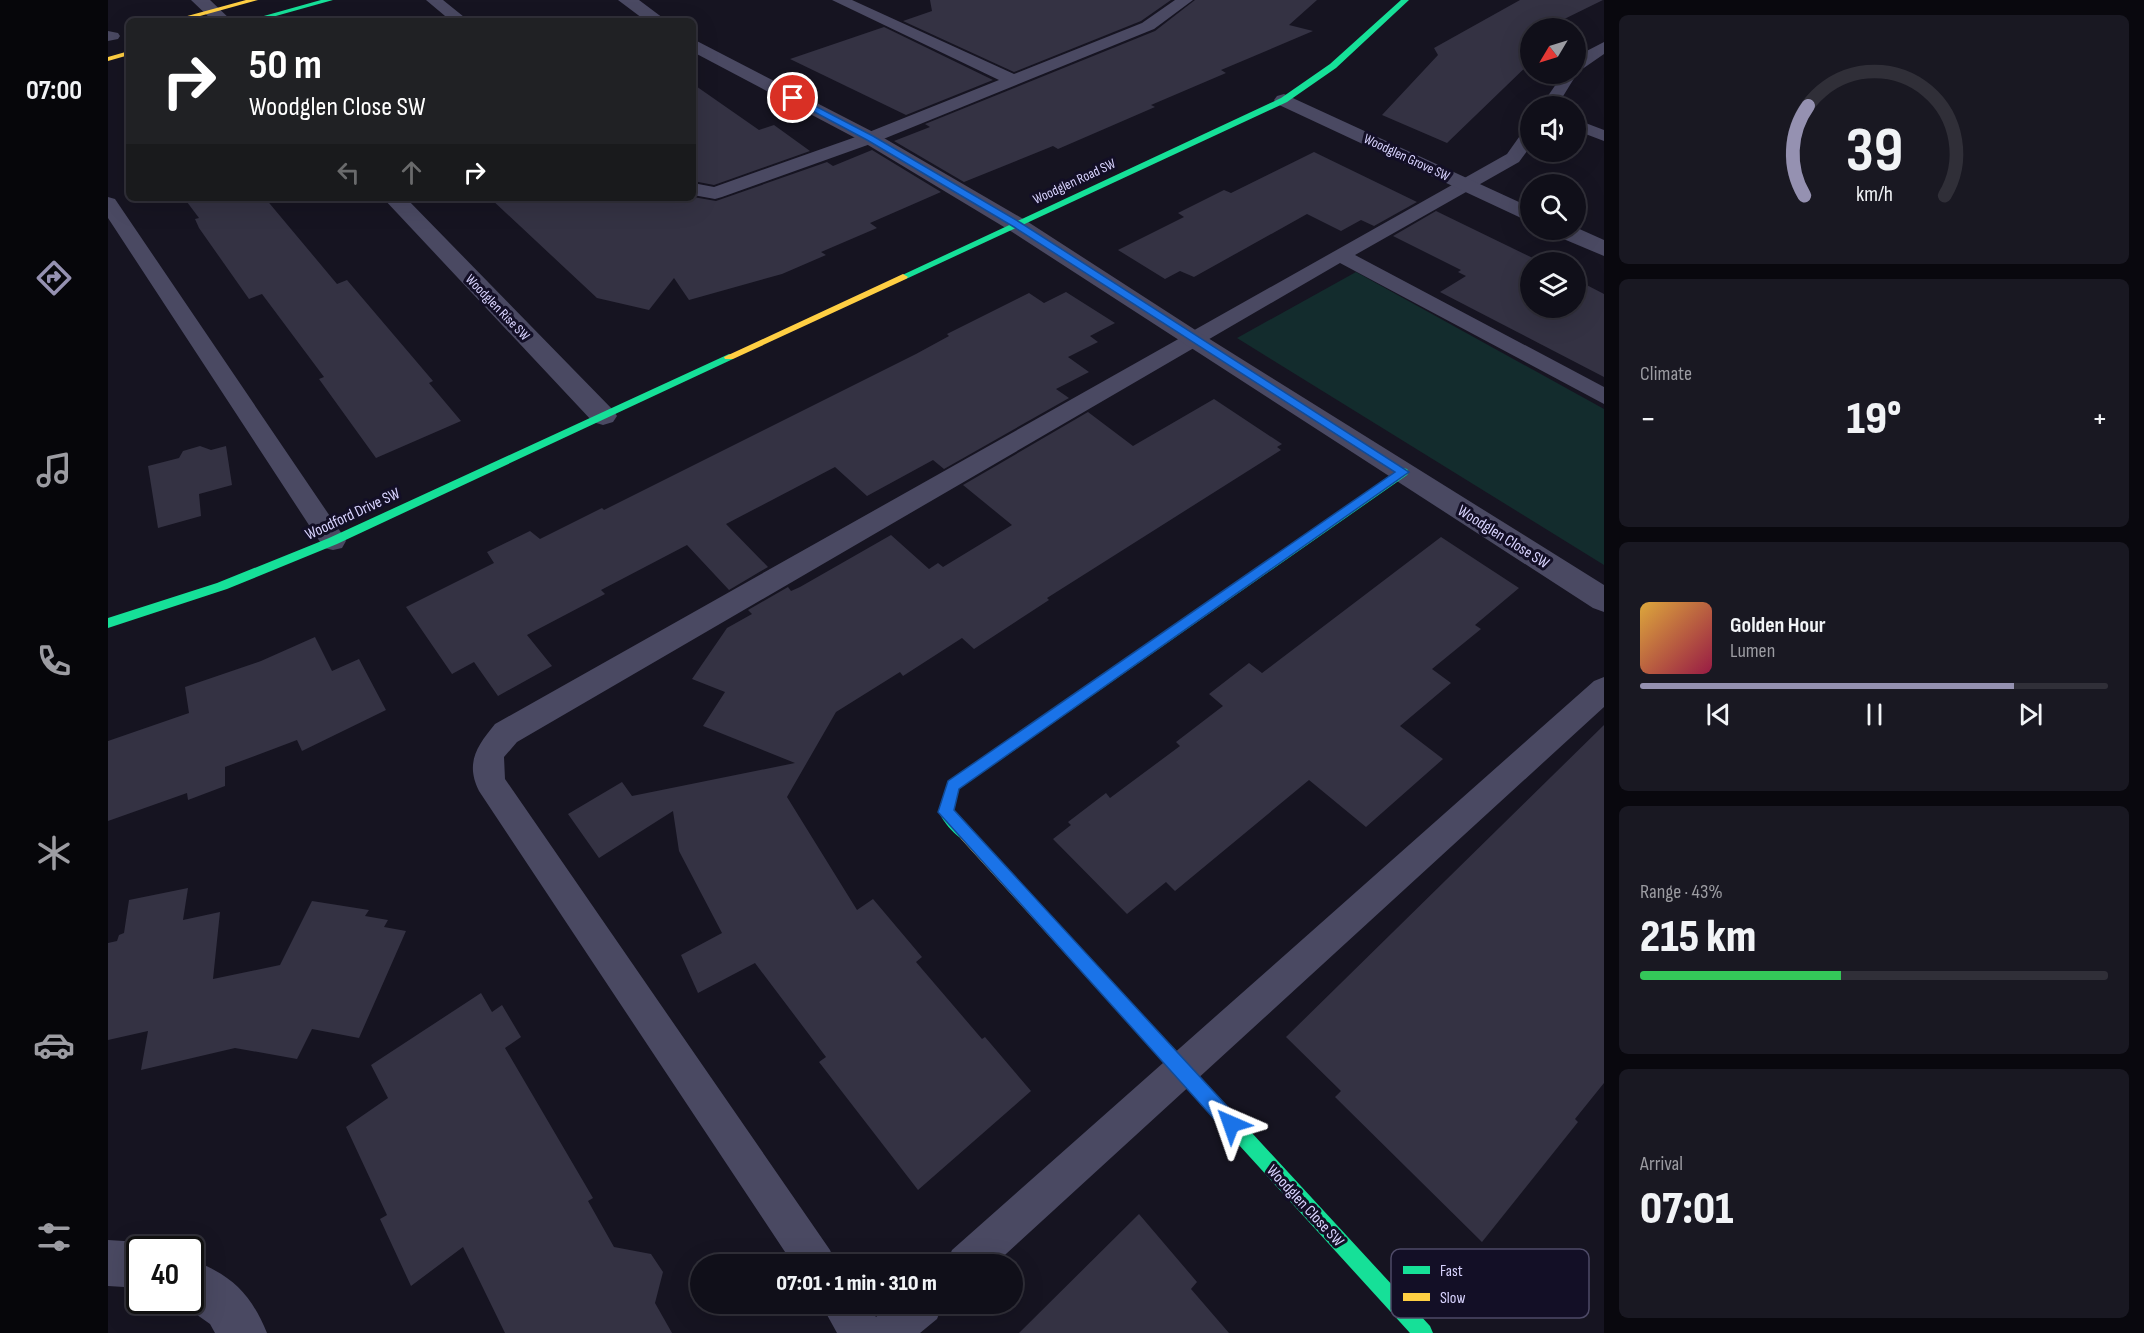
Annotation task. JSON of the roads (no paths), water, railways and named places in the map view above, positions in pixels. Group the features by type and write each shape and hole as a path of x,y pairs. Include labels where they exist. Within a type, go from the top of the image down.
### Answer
{"street":[{"path":"184,18 254,0"},
{"path":"261,18 329,0"},
{"path":"627,0 654,18"},
{"name":"Woodglen Road SW","path":"603,416 1284,100 1316,82 1343,60 1405,0"},
{"name":"Woodglen Close SW","path":"696,47 870,138 1017,225 1191,339 1604,600"},
{"path":"108,59 126,54"},
{"path":"108,69 126,66"},
{"name":"Woodglen Grove SW","path":"1284,100 1520,210"},
{"name":"Woodglen Rise SW","path":"396,201 603,416"},
{"path":"1584,240 1604,249"},
{"name":"Woodford Drive SW","path":"108,623 182,602 252,576 603,416"},
{"name":"Woodglen Close SW","path":"1391,1298 946,812 953,785 1403,472"},
{"path":"108,1263 126,1264"},
{"path":"204,1291 227,1307 243,1333"},
{"name":"Woodglen Close SW","path":"1409,1318 1423,1333"}],"lane":[{"path":"434,0 457,18"},
{"path":"840,0 1011,79"},
{"path":"696,190 715,194 870,138 1011,79 1148,26 1185,0"},
{"path":"1586,57 1604,47"},
{"path":"1586,129 1604,136"},
{"path":"809,1254 489,782 489,754 506,733 1191,339 1513,158 1520,148"},
{"path":"108,203 333,541"},
{"path":"1340,255 1604,397"},
{"path":"977,1254 1183,1071 1604,689"},
{"path":"849,1314 862,1333"},
{"path":"889,1333 911,1314"}]}
